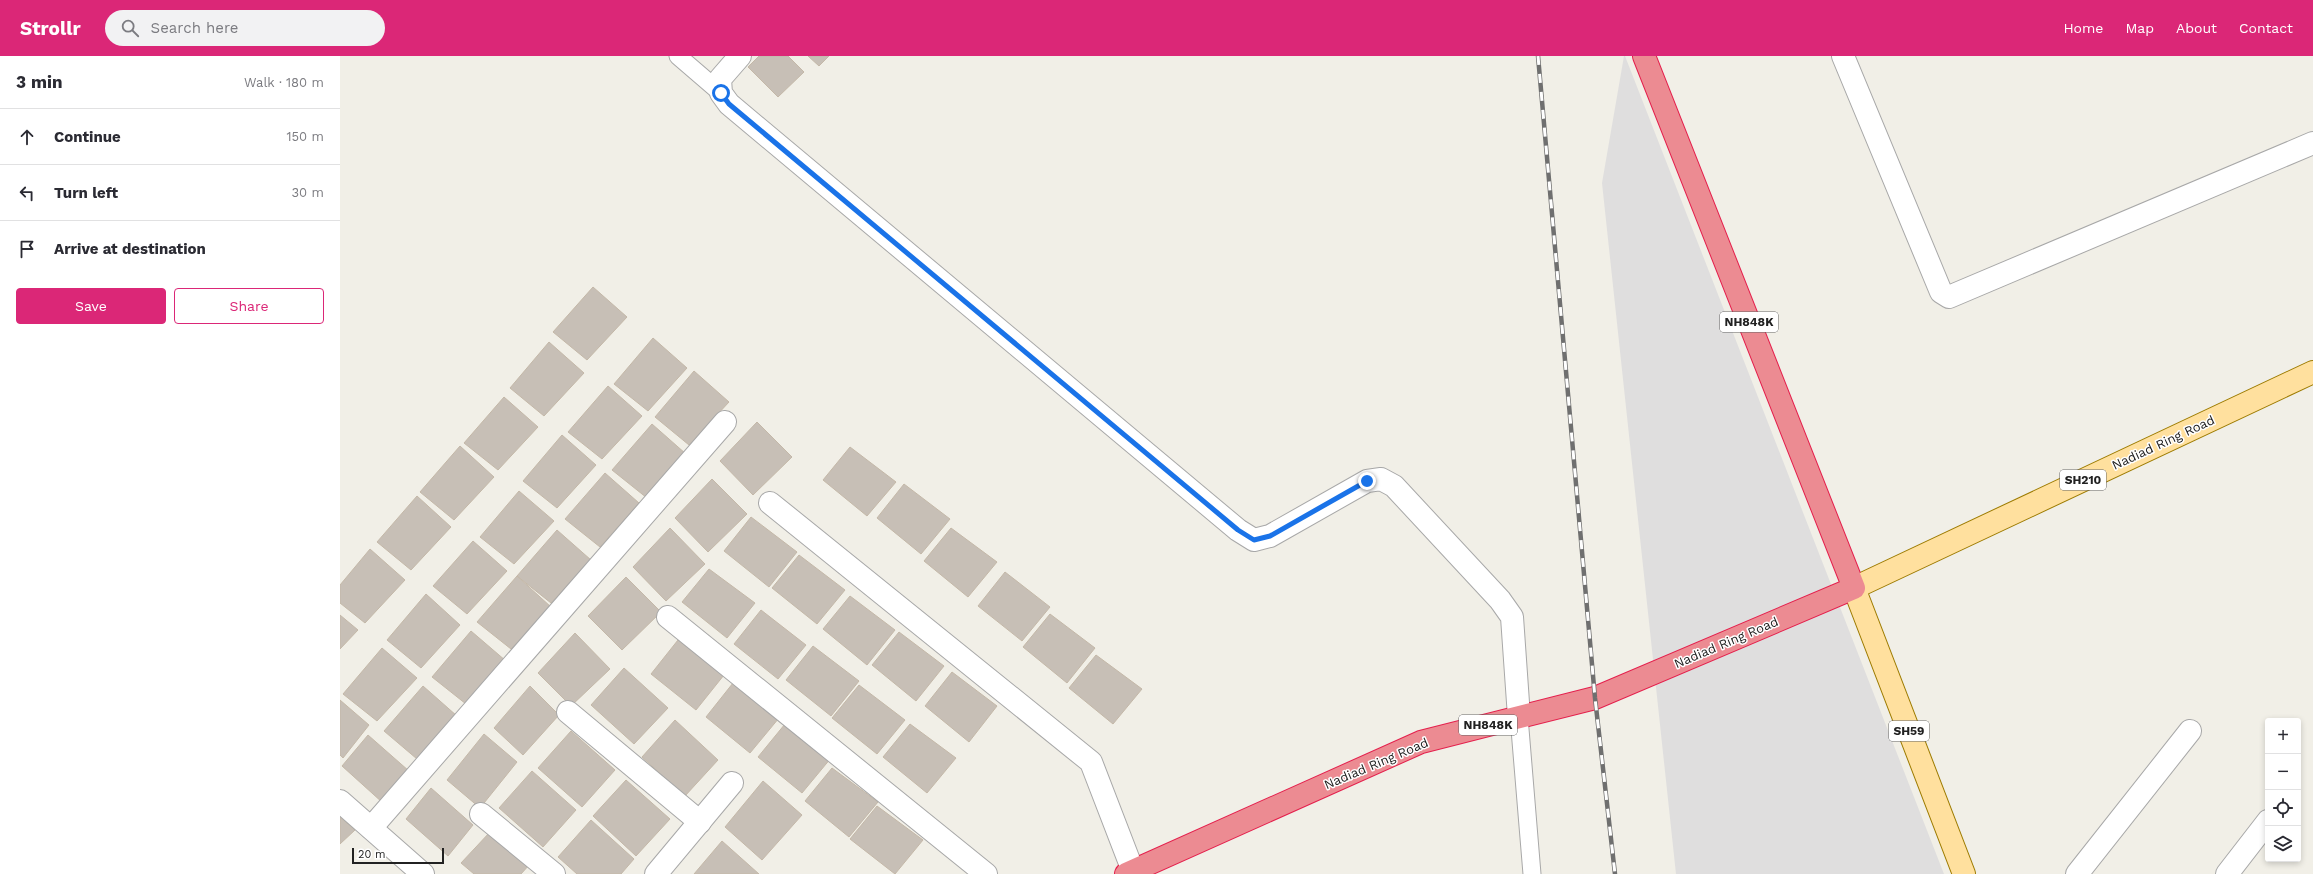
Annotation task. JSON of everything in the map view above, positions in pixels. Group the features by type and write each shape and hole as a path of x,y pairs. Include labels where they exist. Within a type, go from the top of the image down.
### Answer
{"highway":[{"name":"NH848K","path":"1644,56 1854,588"},
{"name":"Nadiad Ring Road","path":"1129,872 1422,742 1595,698 1854,588"}],"main road":[{"name":"Nadiad Ring Road","path":"1854,588 2313,372"},
{"name":"SH59","path":"1854,588 1964,874"}],"street":[{"path":"740,56 720,79 721,93 729,104 1226,520 1254,540 1270,536 1367,481 1381,479 1394,486 1500,600 1512,617 1519,718"},
{"path":"1843,56 1941,292 1949,297 2313,143"},
{"path":"371,828 725,422"},
{"path":"770,503 1091,762 1129,872"},
{"path":"668,617 986,874"},
{"path":"568,712 700,822"},
{"path":"2077,874 2190,732"},
{"path":"656,874 732,783"},
{"path":"340,801 423,874"},
{"path":"481,814 554,874"},
{"path":"2227,874 2265,825"}],"lane":[{"path":"678,56 721,93"},
{"path":"1519,718 1532,874"}],"shaded area":[{"path":"1624,56 1944,874 1676,874 1602,183"}],"building":[{"path":"759,56 788,56 804,72 778,97 748,67"},
{"path":"808,56 829,56 819,66"},
{"path":"593,287 627,317 587,360 553,332"},
{"path":"653,338 687,368 648,411 614,384"},
{"path":"549,342 584,373 544,416 510,388"},
{"path":"694,371 729,402 689,445 655,417"},
{"path":"608,386 642,416 602,459 568,432"},
{"path":"504,397 538,427 498,470 464,443"},
{"path":"757,422 792,457 753,495 720,461"},
{"path":"652,424 686,454 647,498 612,470"},
{"path":"562,435 596,465 557,508 523,481"},
{"path":"460,446 494,477 454,520 420,492"},
{"path":"850,447 896,482 867,516 823,480"},
{"path":"605,473 639,503 600,547 565,519"},
{"path":"712,479 747,514 708,552 675,518"},
{"path":"904,484 950,519 921,554 877,518"},
{"path":"519,491 554,521 514,564 480,537"},
{"path":"417,496 451,527 411,570 377,542"},
{"path":"751,517 797,552 769,587 724,551"},
{"path":"670,528 705,564 666,601 633,567"},
{"path":"951,528 997,562 968,597 924,561"},
{"path":"557,530 591,560 551,603 517,576"},
{"path":"473,541 507,571 467,614 433,586"},
{"path":"370,549 405,580 365,623 340,603 340,585"},
{"path":"799,555 845,590 817,624 772,588"},
{"path":"709,569 755,603 727,638 682,602"},
{"path":"1005,572 1050,607 1022,641 978,606"},
{"path":"517,576 551,607 511,649 477,622"},
{"path":"626,577 661,612 622,650 588,616"},
{"path":"426,594 460,625 421,668 387,640"},
{"path":"850,596 895,630 867,665 823,629"},
{"path":"761,610 806,645 778,679 734,644"},
{"path":"1050,614 1095,648 1067,683 1023,647"},
{"path":"340,615 358,630 340,649"},
{"path":"471,631 506,661 466,704 432,677"},
{"path":"899,632 944,666 916,701 872,665"},
{"path":"575,633 610,669 571,706 538,673"},
{"path":"678,640 724,675 696,710 651,674"},
{"path":"813,646 859,681 831,716 786,680"},
{"path":"382,648 417,678 377,721 343,694"},
{"path":"1096,655 1142,689 1113,724 1069,688"},
{"path":"624,668 668,708 634,744 591,705"},
{"path":"952,672 997,706 969,742 925,706"},
{"path":"733,683 779,718 750,753 706,717"},
{"path":"859,685 905,720 877,754 832,718"},
{"path":"423,686 457,716 417,759 384,731"},
{"path":"530,686 559,715 523,755 494,728"},
{"path":"340,700 369,725 343,758 340,755"},
{"path":"675,720 718,760 685,796 642,757"},
{"path":"785,724 831,758 802,793 758,757"},
{"path":"910,724 956,758 927,793 883,757"},
{"path":"571,731 615,770 582,807 538,768"},
{"path":"484,734 517,762 480,808 447,780"},
{"path":"368,735 409,771 383,803 342,766"},
{"path":"832,768 878,802 849,837 805,801"},
{"path":"532,771 576,810 543,847 499,808"},
{"path":"626,780 670,819 636,856 593,816"},
{"path":"763,781 802,815 762,860 725,827"},
{"path":"431,788 473,825 448,856 406,819"},
{"path":"877,806 923,840 895,874 850,839"},
{"path":"340,817 355,830 340,844"},
{"path":"591,820 634,859 621,874 577,874 558,857"},
{"path":"490,832 530,864 521,874 474,874 461,863"},
{"path":"722,841 759,874 694,874"}],"railway":[{"path":"1538,56 1595,698 1615,874"}],"route":[{"path":"721,93 729,104 1238,530 1254,540 1270,536 1367,481"}]}
